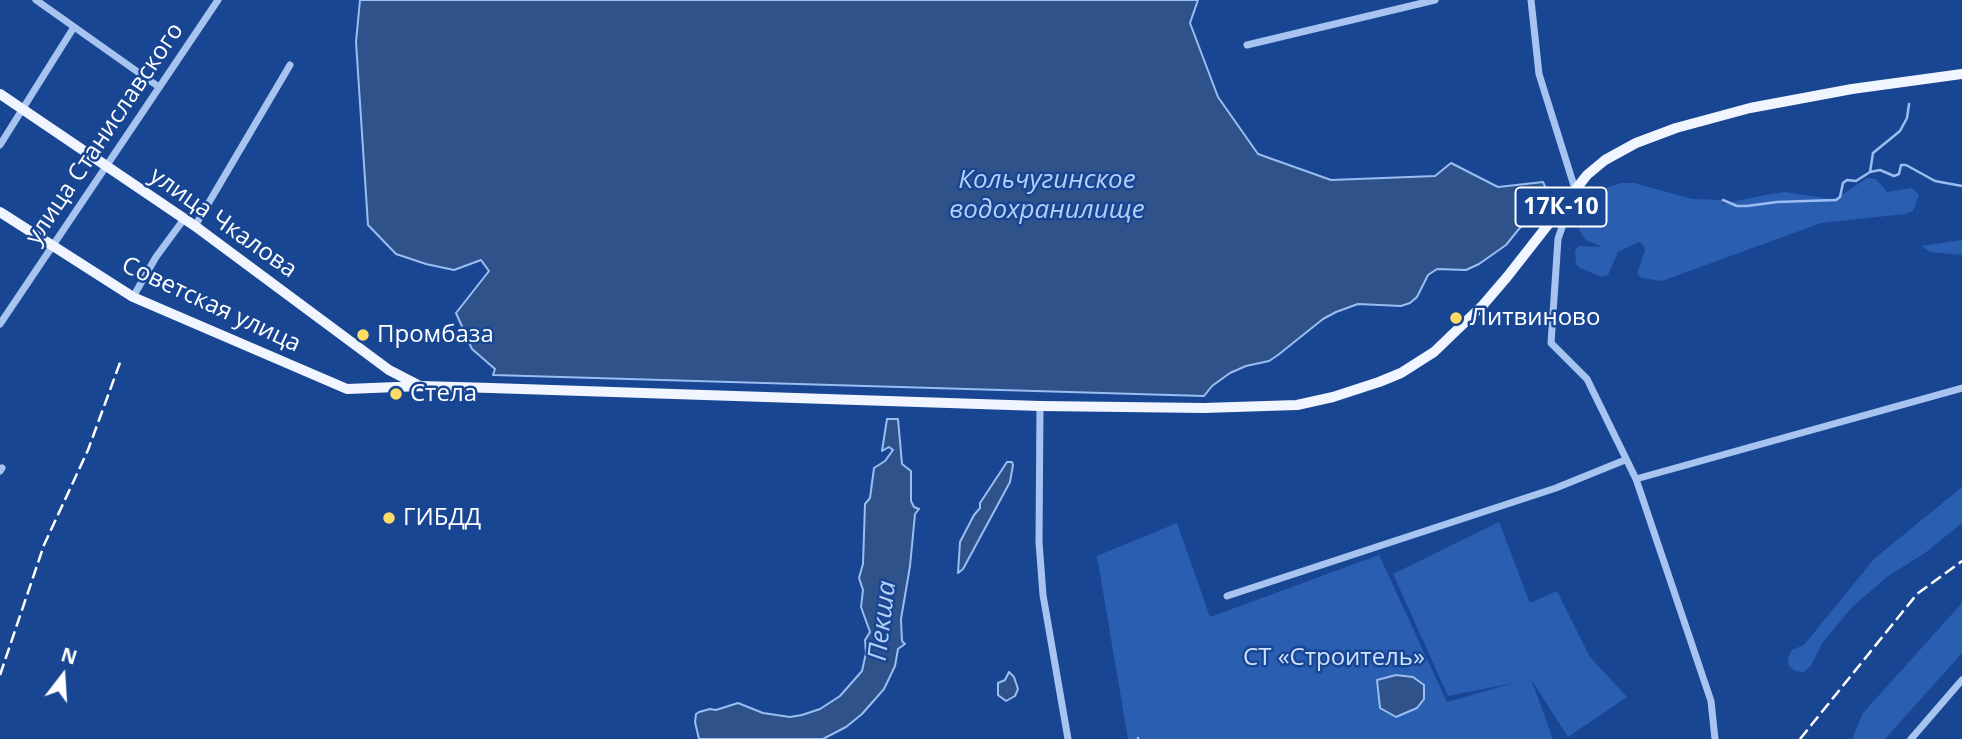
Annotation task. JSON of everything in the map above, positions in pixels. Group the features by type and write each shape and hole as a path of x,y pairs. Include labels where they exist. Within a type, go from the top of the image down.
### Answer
{"main road":[{"name":"17К-10","path":"1576,189 1596,166 1616,153 1654,136 1715,116 1796,98 1962,74"},
{"name":"улица Чкалова","path":"0,94 195,226 389,370 421,386"},
{"name":"Советская улица","path":"0,212 133,297 347,389 421,386 1040,406 1204,408 1297,405 1357,390 1401,373 1434,352 1483,306 1576,189"}],"street":[{"path":"36,0 159,87"},
{"name":"улица Станиславского","path":"0,324 218,0"},
{"path":"1247,45 1435,0"},
{"path":"1531,0 1539,74 1576,189 1558,239 1551,343 1587,379 1636,479 1710,701 1716,739"},
{"path":"0,145 74,27"},
{"path":"195,226 290,65"},
{"path":"133,297 156,257 184,219"},
{"path":"1636,479 1962,388"},
{"path":"1040,406 1040,542 1043,595 1068,739"},
{"path":"1227,596 1556,488 1625,460"},
{"path":"1911,739 1962,680"}],"green space":[{"path":"1867,178 1876,179 1887,192 1912,188 1919,195 1913,211 1821,223 1662,281 1641,278 1637,273 1645,251 1639,242 1618,252 1608,275 1602,277 1576,264 1575,251 1579,246 1602,247 1586,240 1579,230 1580,213 1586,198 1597,191 1621,183 1634,183 1692,199 1723,200 1722,204 1786,192 1837,198"},
{"path":"1962,240 1962,255 1931,252 1921,246"},
{"path":"1962,487 1962,523 1925,553 1888,576 1851,608 1821,645 1811,666 1803,672 1795,671 1789,666 1788,658 1792,650 1804,645 1874,559"},
{"name":"СТ «Строитель»","path":"1499,522 1530,603 1557,591 1590,657 1627,697 1568,737 1531,679 1553,739 1128,739 1097,556 1177,523 1210,617 1379,555 1447,702 1514,683 1448,696 1393,574"},
{"path":"1962,603 1962,653 1885,739 1852,739 1863,713"}],"water":[{"name":"Кольчугинское водохранилище","path":"360,0 1198,0 1190,23 1218,97 1258,154 1331,180 1435,176 1451,163 1498,187 1543,182 1548,193 1506,245 1479,264 1466,270 1437,269 1428,275 1417,297 1410,303 1401,306 1358,304 1336,312 1269,361 1230,373 1212,386 1204,396 493,375 495,369 472,349 456,313 489,271 481,260 454,270 426,264 396,254 368,225 356,42"},
{"name":"Пекша","path":"887,419 898,419 902,464 911,471 911,501 914,507 919,509 915,514 901,619 902,641 905,644 898,649 895,666 884,689 862,714 846,727 823,739 699,739 695,722 699,712 738,703 763,713 790,717 802,715 820,709 840,696 862,671 866,653 865,640 870,632 861,607 863,590 859,578 863,564 865,504 870,498 874,468 885,461 893,450 889,447 882,451"},
{"path":"1007,462 1012,462 1013,465 1010,482 963,569 958,573 960,542 980,508 980,503"},
{"path":"1009,672 1018,689 1015,696 1006,701 998,695 998,683 1005,680"},
{"path":"1396,675 1413,677 1424,685 1424,699 1417,708 1396,717 1380,708 1377,680"}],"waterway":[{"path":"1723,200 1737,206 1836,200 1840,197 1843,183 1847,180 1856,181 1870,172 1873,153 1900,131 1907,118 1909,104"},
{"path":"1870,172 1880,170 1894,176 1899,174 1901,165 1906,165 1935,181 1962,186"}],"railway":[{"path":"0,675 44,545 88,450 121,360"},
{"path":"1800,739 1917,594 1962,561"}],"place":[{"name":"Литвиново","path":"1456,318"},
{"name":"Промбаза","path":"363,335"},
{"name":"Стела","path":"396,394"},
{"name":"ГИБДД","path":"389,518"}]}
